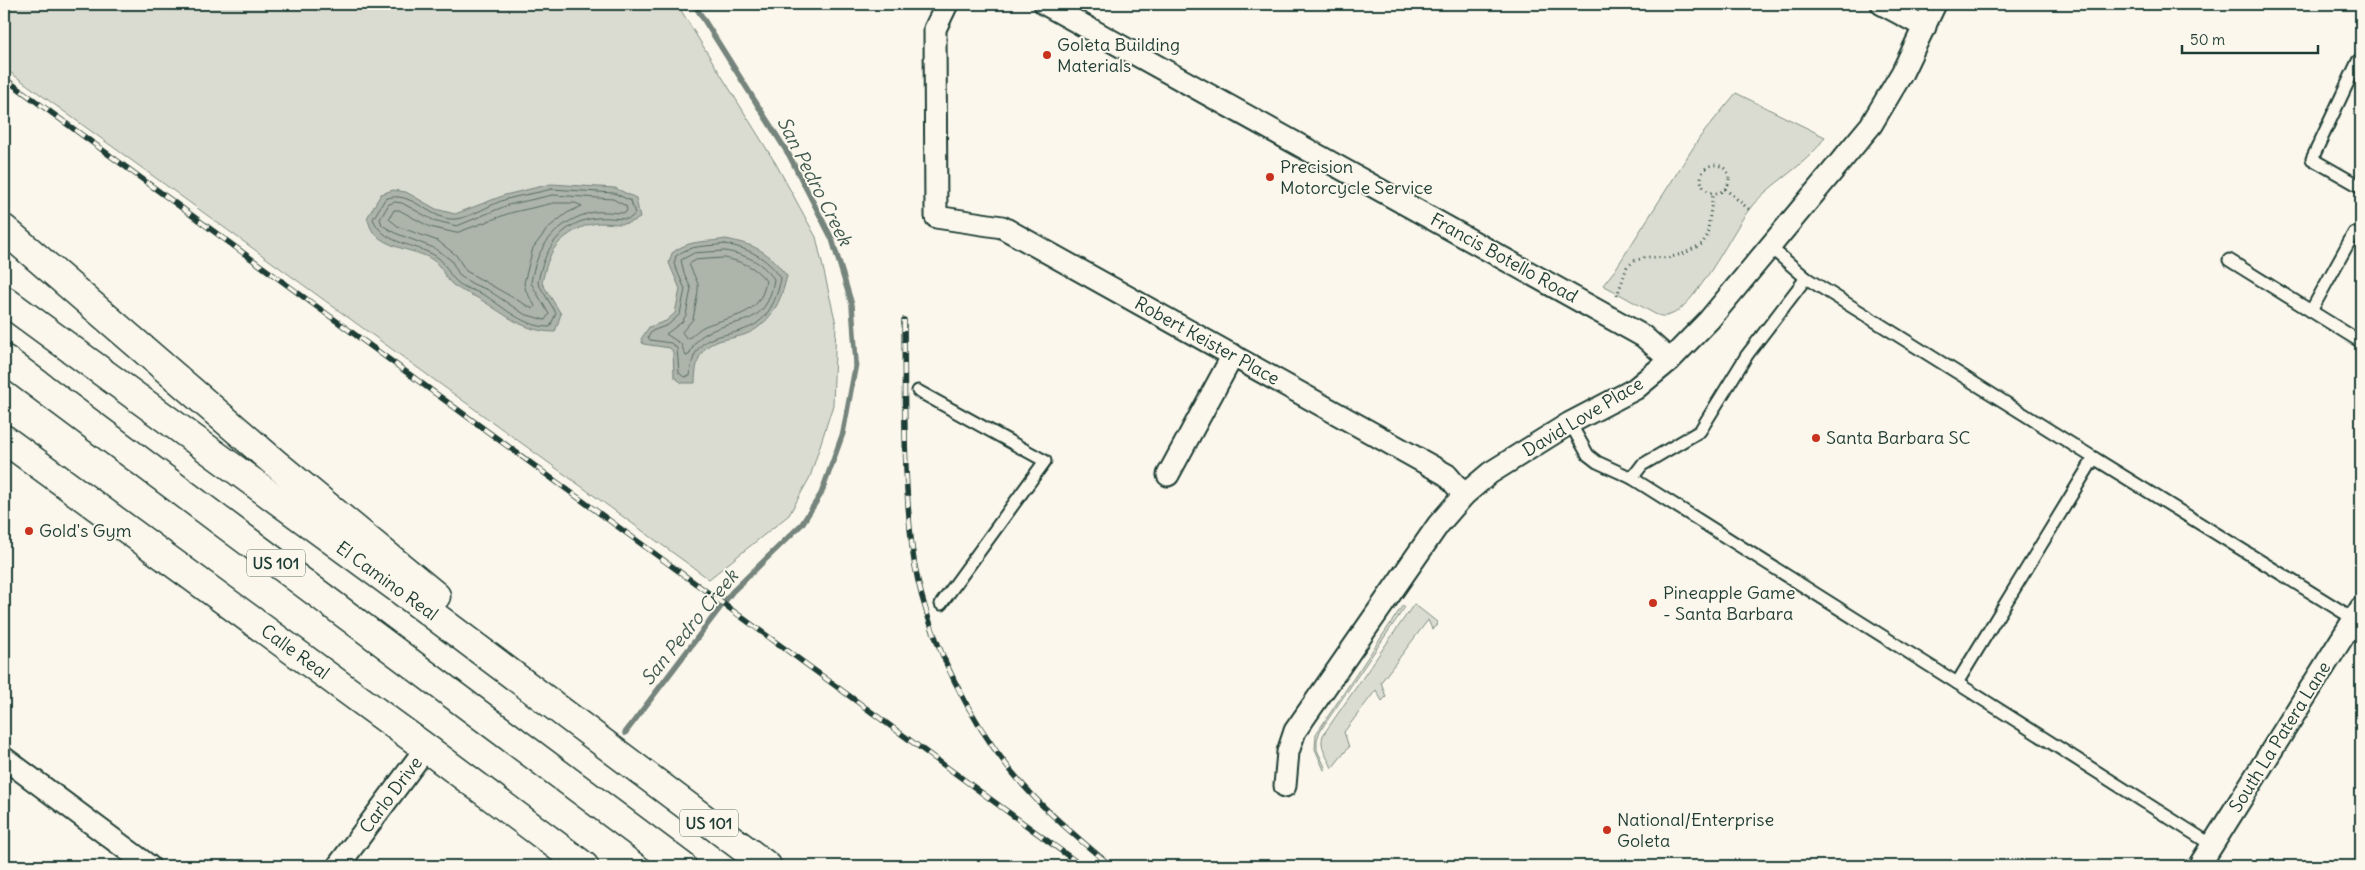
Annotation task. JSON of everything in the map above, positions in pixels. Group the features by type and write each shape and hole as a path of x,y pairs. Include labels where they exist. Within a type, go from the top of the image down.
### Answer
{"main road":[{"path":"4,229 268,457 451,608 500,665"},
{"name":"El Camino Real","path":"4,300 500,665 650,780 767,866"},
{"name":"US 101","path":"4,359 682,866"},
{"name":"Calle Real","path":"4,439 584,866"}],"street":[{"name":"Robert Keister Place","path":"947,4 935,29 936,217 1002,227 1447,475 1464,495"},
{"name":"Francis Botello Road","path":"1045,4 1643,336 1670,360"},
{"path":"1882,4 1925,27"},
{"name":"David Love Place","path":"1285,786 1288,752 1295,731 1438,525 1464,495 1490,473 1570,423 1635,389 1670,360 1709,320 1871,125 1898,82 1935,4"},
{"path":"1168,475 1233,355"},
{"name":"South La Patera Lane","path":"2199,866 2358,614"},
{"name":"Carlo Drive","path":"338,866 426,748"},
{"path":"4,758 149,866"}],"lane":[{"path":"2361,59 2358,61 2312,159 2361,187"},
{"path":"2311,311 2354,232 2361,236"},
{"path":"1770,247 1806,278 2094,458 2358,614"},
{"path":"2228,260 2311,311 2360,337"},
{"path":"1632,478 1642,465 1700,431 1747,355 1806,278"},
{"path":"918,391 1045,461 941,604"},
{"path":"1570,423 1588,455 1597,462 1632,478 2212,845"},
{"path":"1956,683 2094,458"}],"path":[{"path":"1714,165 1726,170 1729,176 1726,189 1713,194 1706,191 1701,185 1700,178 1702,172 1708,166 1714,165"},
{"path":"1726,189 1751,211"},
{"path":"1617,296 1627,266 1634,261 1646,257 1668,258 1686,253 1702,244 1707,236 1713,194"}],"shaded area":[{"path":"4,4 677,4 776,164 816,237 836,324 833,405 810,477 789,515 709,579 4,68"},
{"path":"1736,93 1825,137 1807,158 1753,204 1711,271 1690,300 1670,315 1657,315 1603,285 1615,270 1700,137"},
{"path":"1414,604 1437,622 1436,626 1432,629 1428,620 1381,682 1386,697 1382,701 1376,690 1344,732 1349,747 1332,768 1324,752 1322,744 1323,735"},
{"path":"1403,605 1405,607 1320,731 1317,740 1317,750 1326,769 1324,770 1315,749 1316,734"}],"water":[{"path":"551,184 615,188 636,198 640,218 625,224 599,223 585,226 570,233 553,250 547,263 542,283 561,314 555,332 525,326 457,287 450,282 433,260 421,254 392,245 378,237 372,230 367,218 381,194 393,190 406,192 436,209 455,214 505,195"},
{"path":"726,239 761,250 773,260 787,276 783,290 778,304 766,321 749,333 718,341 709,346 702,353 697,365 695,383 682,383 674,377 673,352 670,348 643,344 641,339 649,327 666,321 675,313 680,289 669,263 672,253 691,243"}],"waterway":[{"name":"San Pedro Creek","path":"625,733 732,592 802,524 821,494 843,433 856,363 852,305 832,239 789,155 694,4"}],"railway":[{"path":"4,78 1082,866"},
{"path":"904,320 906,462 909,519 918,580 927,614 940,648 972,714 1013,773 1053,816 1111,866"}],"place":[{"name":"Goleta Building Materials","path":"1047,55"},
{"name":"Precision Motorcycle Service","path":"1270,177"},
{"name":"Santa Barbara SC","path":"1816,438"},
{"name":"Gold's Gym","path":"29,531"},
{"name":"Pineapple Game - Santa Barbara","path":"1653,603"},
{"name":"National/Enterprise Goleta","path":"1607,830"}]}
